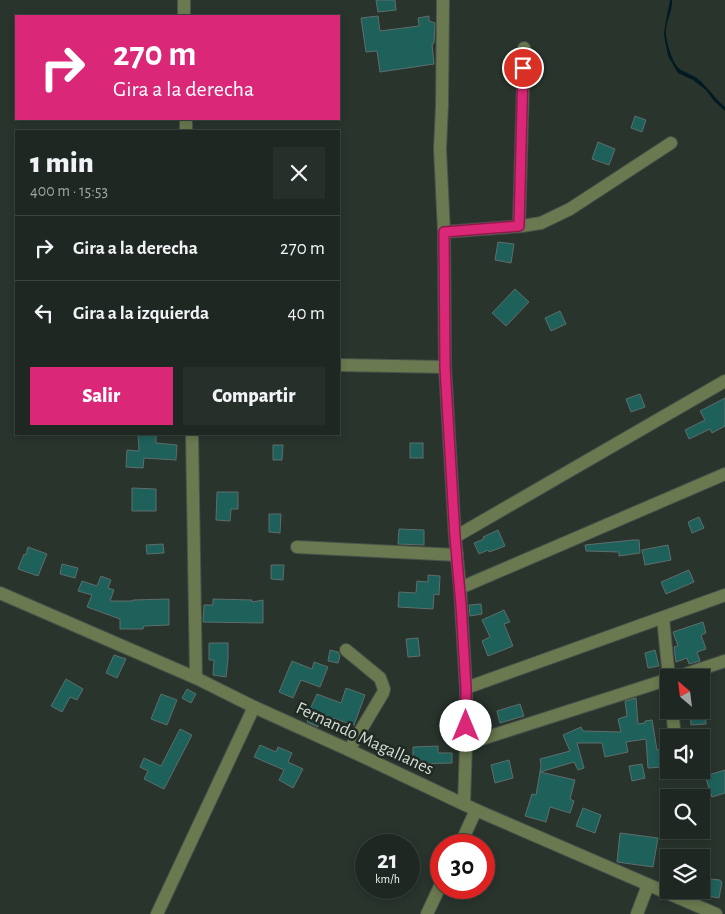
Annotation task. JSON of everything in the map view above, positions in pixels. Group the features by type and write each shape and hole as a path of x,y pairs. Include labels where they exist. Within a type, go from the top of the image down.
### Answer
{"street":[{"path":"184,0 184,15"},
{"path":"443,0 443,96 440,149 444,232 445,367 466,688 464,804"},
{"path":"519,226 524,48"},
{"path":"444,232 541,223 570,209 671,143"},
{"path":"340,365 445,367"},
{"path":"455,537 725,381"},
{"path":"192,435 196,678"},
{"path":"460,588 725,474"},
{"path":"297,547 457,555"},
{"name":"Fernando Magallanes","path":"0,593 196,678 476,810 716,914"},
{"path":"466,688 725,595"},
{"path":"663,618 668,669"},
{"path":"346,650 380,678 384,689 349,750"},
{"path":"701,669 725,661"},
{"path":"466,744 660,681"},
{"path":"157,914 254,707"},
{"path":"465,834 476,810"},
{"path":"636,914 648,885"},
{"path":"427,914 434,899"}],"water":[{"path":"670,0 672,0 672,4 666,34 673,59 681,70 702,82 725,107 725,111 706,90 693,80 678,73 668,56 664,35"}],"building":[{"path":"376,0 395,0 396,10 378,12"},
{"path":"378,16 380,31 419,26 418,18 429,16 429,21 435,23 434,43 432,44 434,64 380,72 377,51 366,52 361,18"},
{"path":"635,116 646,120 642,132 631,128"},
{"path":"598,142 615,149 609,165 592,159"},
{"path":"498,242 514,244 511,263 495,260"},
{"path":"515,289 529,302 506,326 492,313"},
{"path":"560,311 566,324 551,331 545,318"},
{"path":"640,394 645,407 631,412 626,399"},
{"path":"725,398 725,426 712,433 710,429 689,439 685,430 705,420 700,411"},
{"path":"138,435 156,435 156,443 177,445 176,460 144,458 143,468 126,467 127,450 139,451"},
{"path":"410,443 423,443 423,458 410,458"},
{"path":"273,445 283,445 282,460 273,460"},
{"path":"132,488 156,489 156,511 132,511"},
{"path":"217,492 238,492 238,509 231,509 230,521 216,520"},
{"path":"269,514 281,514 280,533 269,532"},
{"path":"699,517 704,528 692,533 688,522"},
{"path":"399,529 424,530 424,545 398,544"},
{"path":"498,530 505,546 479,554 474,543"},
{"path":"639,540 640,553 619,556 619,552 586,551 585,545"},
{"path":"163,544 164,553 147,554 146,545"},
{"path":"668,545 671,560 645,565 642,550"},
{"path":"28,547 47,554 38,576 18,569"},
{"path":"62,564 78,568 75,578 60,574"},
{"path":"271,565 284,565 283,580 271,579"},
{"path":"689,570 694,582 666,594 661,582"},
{"path":"428,575 440,576 439,595 434,594 433,609 398,607 399,592 416,593 417,581 428,582"},
{"path":"101,576 111,580 108,588 114,590 110,601 169,599 169,625 144,626 143,629 120,629 120,619 87,607 92,595 78,591 82,581 97,586"},
{"path":"213,599 252,600 252,602 263,600 263,623 203,622 204,605 213,605"},
{"path":"481,604 482,614 470,616 469,605"},
{"path":"504,610 510,622 504,624 513,646 488,656 482,641 490,637 482,620"},
{"path":"703,622 706,633 701,635 706,649 697,652 700,661 689,664 687,658 676,662 674,647 678,646 673,632"},
{"path":"418,638 420,656 408,657 406,639"},
{"path":"209,643 228,643 226,677 213,675 214,660 209,660"},
{"path":"330,650 338,652 340,656 338,663 328,661"},
{"path":"655,650 659,666 648,668 645,653"},
{"path":"114,655 126,659 117,678 106,673"},
{"path":"292,661 312,669 314,662 328,667 320,687 301,680 293,698 279,692"},
{"path":"66,679 83,689 77,700 70,697 62,712 51,706"},
{"path":"346,688 365,695 354,725 323,715 318,727 307,722 309,717 307,716 317,694 341,703"},
{"path":"187,689 196,694 191,703 182,698"},
{"path":"161,694 177,700 167,725 151,719"},
{"path":"636,698 638,724 652,720 657,750 660,749 660,767 648,768 646,739 626,742 628,752 605,757 602,743 577,743 584,768 578,770 574,762 540,772 540,759 570,751 563,735 581,727 583,731 621,732 618,719 627,716 625,701"},
{"path":"520,704 524,716 500,723 497,711"},
{"path":"691,719 706,719 706,724 691,725"},
{"path":"180,729 192,735 164,789 144,779 148,771 140,767 144,758 161,766"},
{"path":"260,745 276,752 278,747 292,753 288,762 303,769 293,788 279,780 284,770 254,757"},
{"path":"438,746 438,753 452,753 452,763 413,764 413,747"},
{"path":"509,760 513,778 495,783 491,765"},
{"path":"642,764 645,778 632,781 629,766"},
{"path":"725,770 725,793 712,797 706,779 710,779 710,774"},
{"path":"540,772 575,780 570,799 574,801 570,813 550,807 546,822 525,816 532,794 536,795"},
{"path":"583,808 601,815 595,833 576,826"},
{"path":"620,833 658,838 653,867 617,862"},
{"path":"710,879 722,882 719,898 710,896"}],"route":[{"path":"466,726 466,688 445,367 444,232 519,226 523,68"}]}
